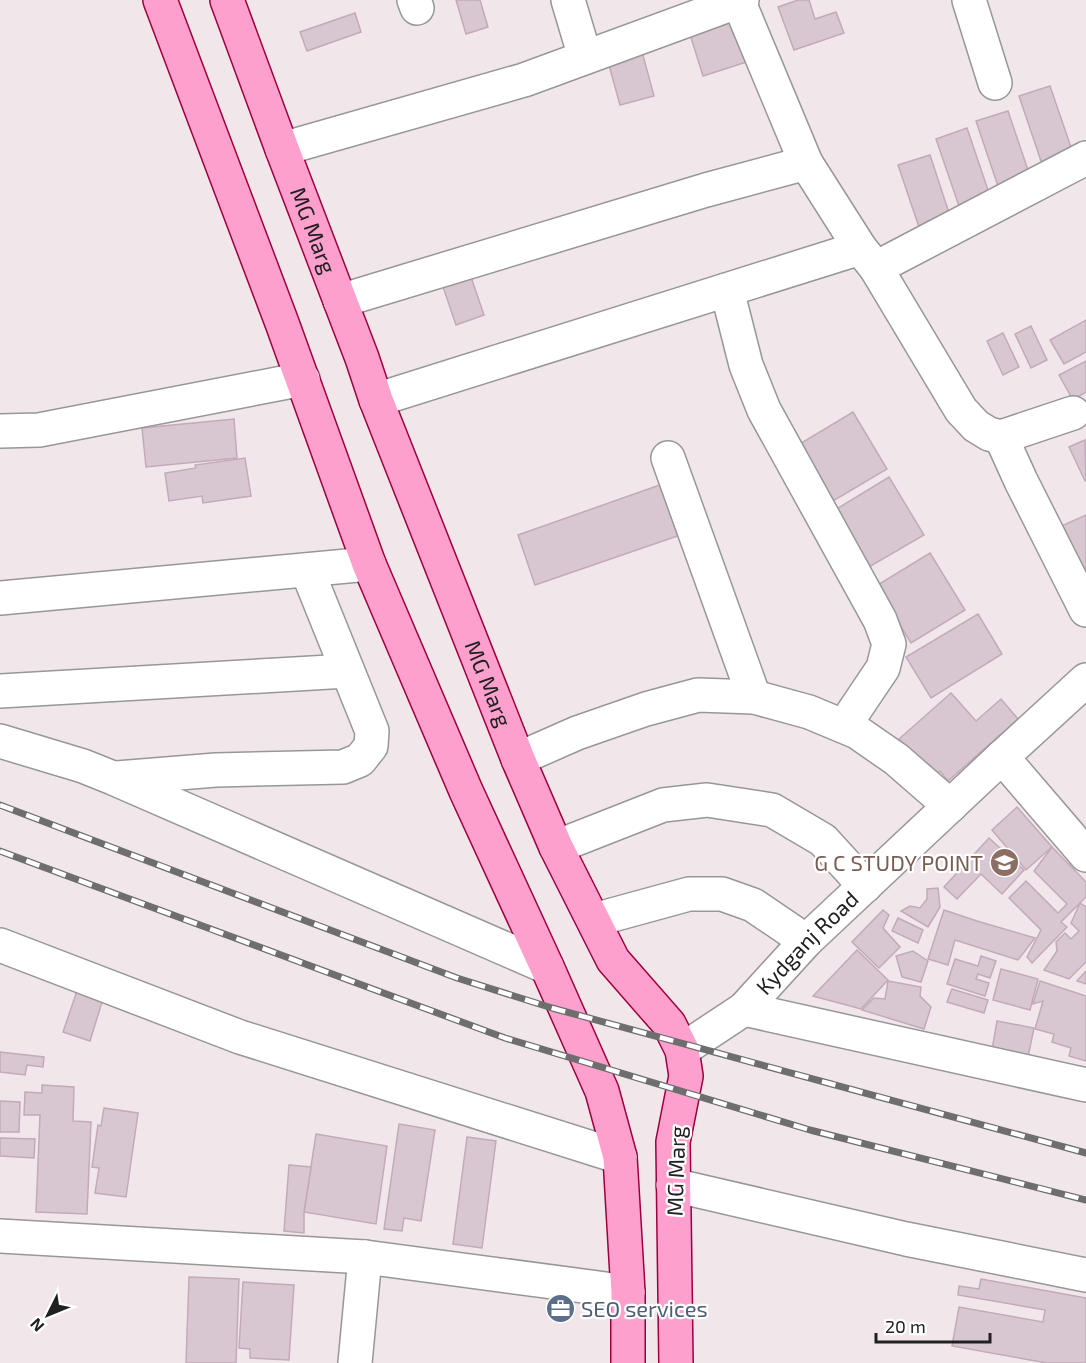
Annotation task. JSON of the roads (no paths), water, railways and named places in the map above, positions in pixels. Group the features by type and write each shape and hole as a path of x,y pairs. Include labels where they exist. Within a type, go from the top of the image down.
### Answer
{"main road":[{"path":"160,0 303,378 369,564 466,791 602,1091 620,1157 628,1292 628,1363"},
{"name":"MG Marg","path":"227,0 376,400 518,759 556,847 613,960 669,1024 682,1050 686,1076 673,1142 676,1363"}],"street":[{"path":"568,0 585,57"},
{"path":"282,148 524,80 740,0 806,163 868,258 960,410 976,426 989,434 1001,437 1073,413"},
{"path":"969,0 995,82"},
{"path":"376,400 727,290 868,258 1086,158"},
{"path":"340,301 706,190 806,163"},
{"path":"727,290 746,364 764,410 880,620 889,644 883,668 844,726"},
{"path":"0,431 39,430 303,378"},
{"path":"1001,437 1086,610"},
{"path":"668,458 754,697"},
{"path":"0,598 369,564"},
{"path":"113,778 216,770 343,767 360,760 371,746 372,731 306,570"},
{"path":"0,691 347,671"},
{"name":"Kydganj Road","path":"682,1050 744,1010 806,942 1086,680"},
{"path":"518,759 577,733 646,709 698,695 754,697 809,712 857,732 896,759 950,806"},
{"path":"0,741 83,766 113,778 547,967"},
{"path":"1002,757 1086,855"},
{"path":"556,847 663,805 707,801 772,810 823,840 865,886"},
{"path":"594,920 689,894 722,894 753,905 806,942"},
{"path":"0,945 240,1036 620,1157"},
{"path":"744,1010 1086,1085"},
{"path":"674,1185 906,1239 1086,1275"},
{"path":"0,1236 365,1257 628,1292"},
{"path":"355,1363 365,1257"}],"railway":[{"path":"0,805 457,978 552,1008 1086,1153"},
{"path":"0,851 505,1038 810,1130 1086,1200"}],"place":[{"name":"G C STUDY POINT","path":"1004,863"},
{"name":"SEO services","path":"560,1309"}]}
